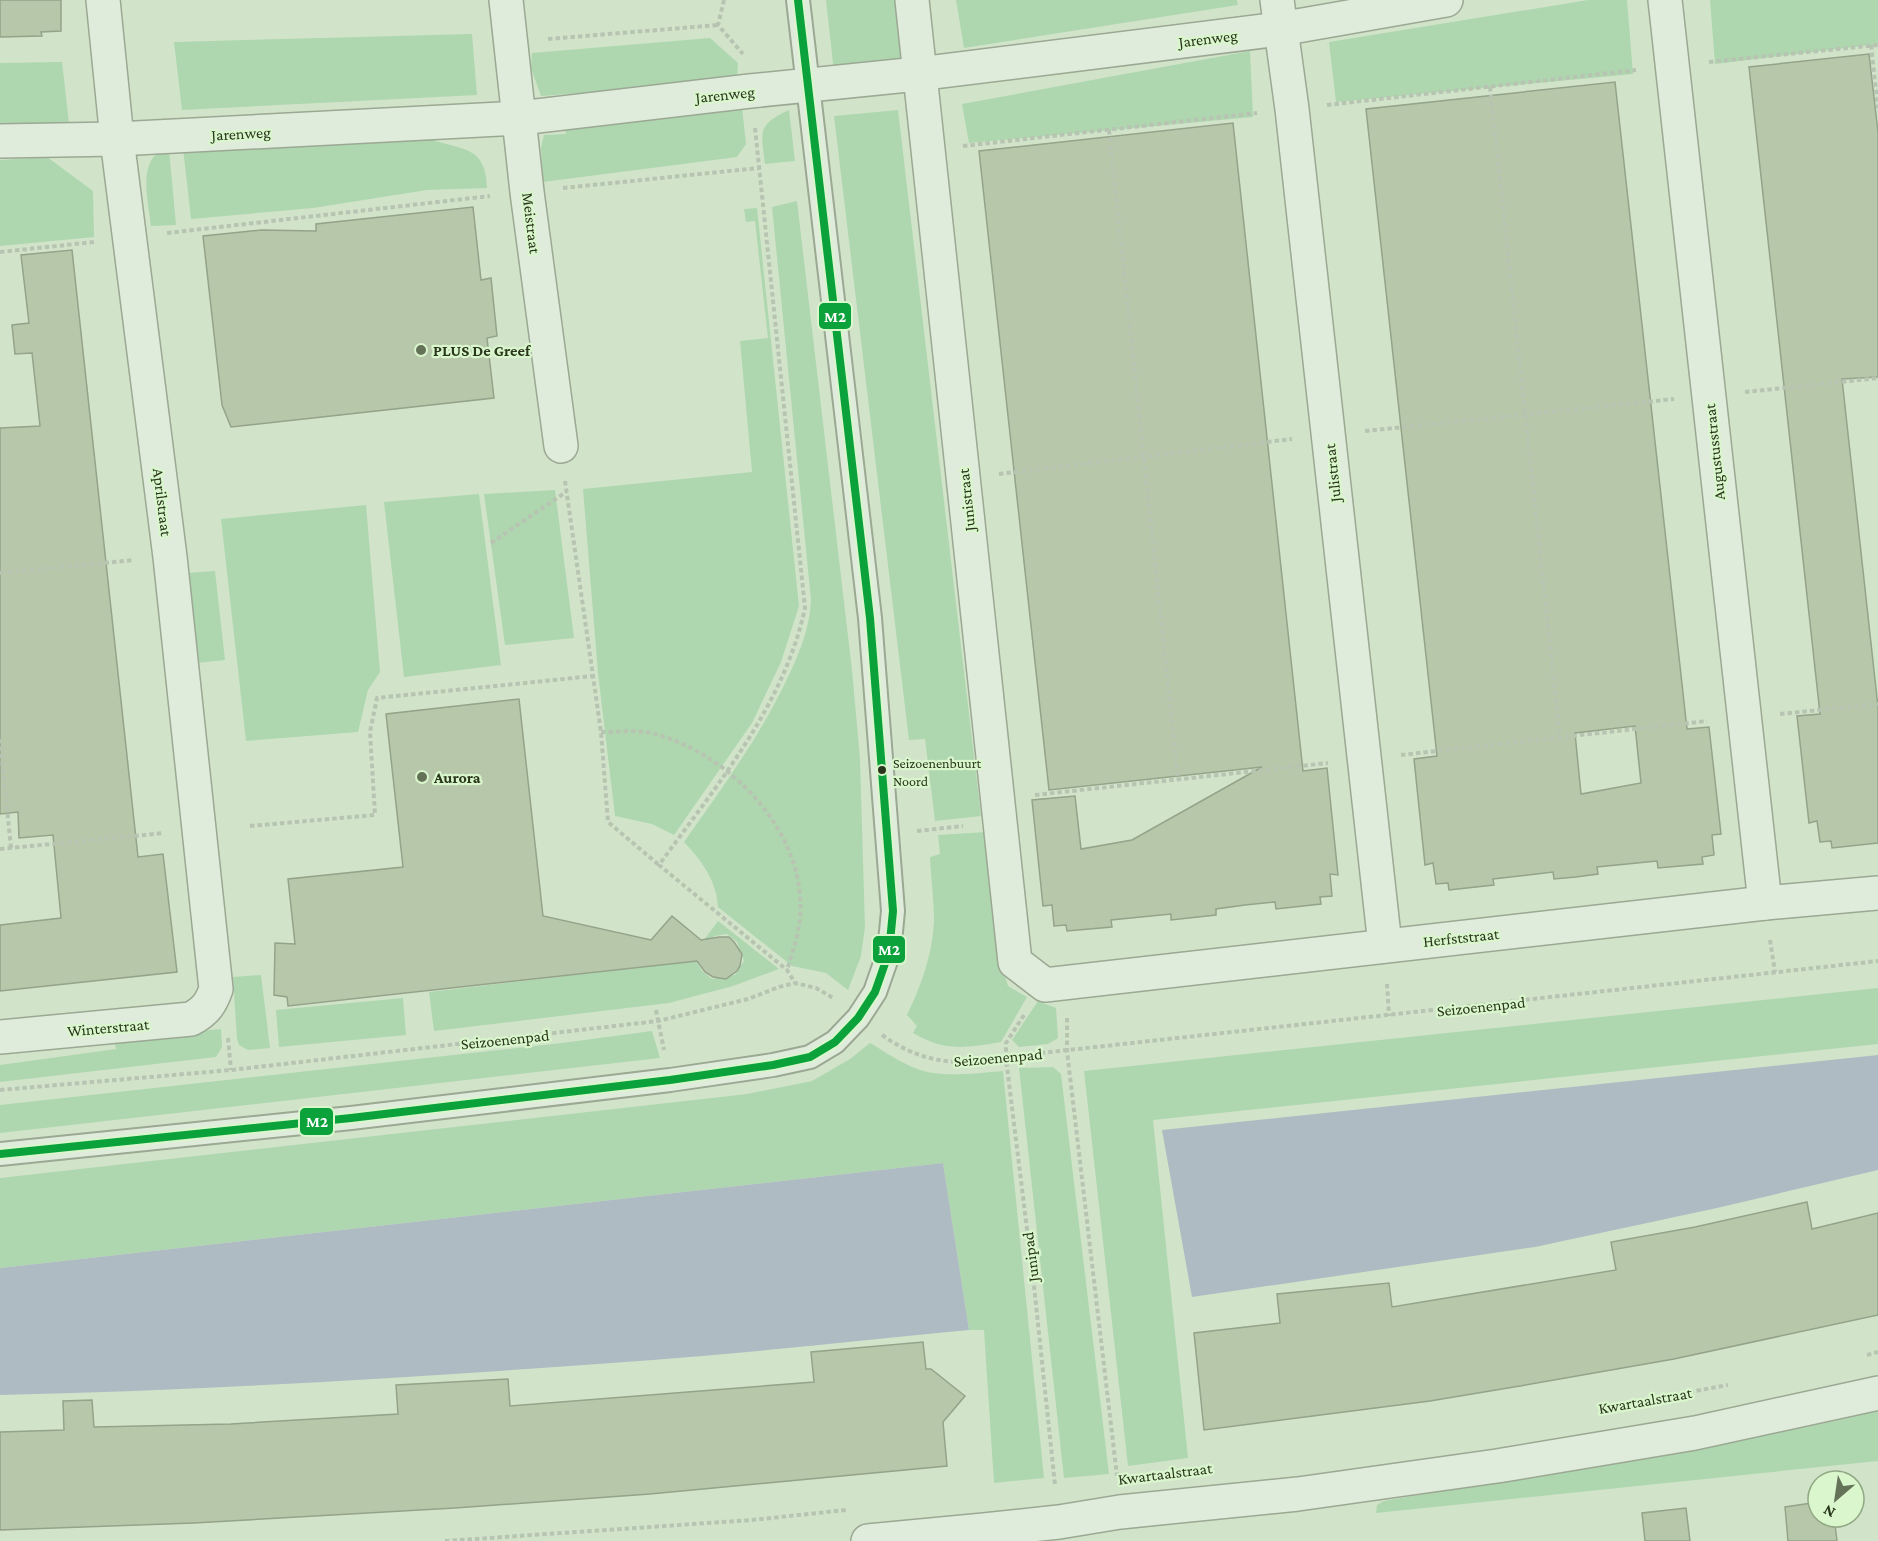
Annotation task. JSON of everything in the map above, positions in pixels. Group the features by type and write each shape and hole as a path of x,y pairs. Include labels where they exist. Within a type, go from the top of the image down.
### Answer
{"street":[{"name":"Aprilstraat","path":"103,0 117,139 170,557 201,830 216,988 210,1004"},
{"name":"Meistraat","path":"506,0 527,192 561,446"},
{"name":"Junistraat","path":"912,0 918,74 1015,962 1052,984"},
{"name":"Jarenweg","path":"0,141 117,139 519,118 918,74 1279,14 1446,0"},
{"name":"Augustusstraat","path":"1665,0 1765,903"},
{"name":"Julistraat","path":"1279,14 1292,109 1385,945"},
{"name":"Herfststraat","path":"1052,984 1765,903 1878,893"},
{"name":"Winterstraat","path":"0,1037 178,1021 201,1014 210,1004"},
{"name":"Kwartaalstraat","path":"868,1541 1059,1522 1120,1512 1298,1494 1497,1466 1695,1433 1878,1394"}],"lane":[{"path":"0,1154 387,1113 670,1080 773,1065 810,1057 836,1042 858,1018 875,992 889,952 893,911 870,618 798,0"}],"path":[{"path":"718,25 724,0"},
{"path":"511,43 718,25"},
{"path":"659,865 727,772 758,723 777,687 801,627 805,608 750,91 749,61 718,25"},
{"path":"1871,45 1878,108"},
{"path":"928,150 1671,66 1878,45"},
{"path":"1490,87 1560,738"},
{"path":"1109,130 1178,779"},
{"path":"0,252 759,168"},
{"path":"963,478 1328,435 1878,378"},
{"path":"561,446 601,732 608,822 787,970 795,983"},
{"path":"490,543 566,492"},
{"path":"0,573 170,557"},
{"path":"250,826 375,815 370,732 377,698 592,676"},
{"path":"916,831 999,810 1178,779 1878,704"},
{"path":"601,732 636,731 670,739 712,760 755,797 771,816 789,847 798,882 801,916 787,970"},
{"path":"0,739 11,848"},
{"path":"0,849 201,830"},
{"name":"Seizoenenpad","path":"0,1090 231,1070 658,1021 748,999 795,983 816,988 898,1046 927,1059 959,1062 1006,1059 1878,962"},
{"path":"1052,984 1066,1006 1067,1051 1117,1477"},
{"name":"Junipad","path":"1052,984 1006,1043 1006,1059 1034,1287 1055,1488 1066,1486"},
{"path":"656,1010 664,1053"},
{"path":"1856,1357 1878,1352"},
{"name":"Kwartaalstraat","path":"1606,1407 1735,1384"},
{"name":"Kwartaalstraat","path":"1108,1481 1128,1476"},
{"path":"445,1541 752,1520 848,1510"}],"green space":[{"path":"826,0 896,0 903,63 834,72"},
{"path":"956,0 1237,0 1238,5 964,48"},
{"path":"1588,0 1627,0 1633,74 1336,102 1329,42"},
{"path":"1710,0 1878,0 1878,44 1715,64"},
{"path":"472,34 477,95 182,110 174,42"},
{"path":"710,38 738,63 737,81 541,96 531,68 532,53"},
{"path":"1250,51 1253,117 969,143 962,104"},
{"path":"62,62 69,123 0,125 0,63"},
{"path":"742,107 746,144 737,157 543,182 541,148 544,135 566,134 563,123"},
{"path":"789,110 795,161 765,164 762,136 766,125"},
{"path":"898,110 981,816 935,821 925,739 909,740 834,116"},
{"path":"430,130 435,141 473,153 479,158 486,175 487,188 427,190 313,208 191,219 183,148"},
{"path":"169,149 176,225 151,226 146,181 148,169 158,153"},
{"path":"47,157 93,191 94,237 0,246 0,160"},
{"path":"797,201 852,670 860,759 865,927 861,956 848,990 826,973 792,966 718,907 715,888 707,872 684,842 766,719 793,666 809,620 811,600 772,207"},
{"path":"757,208 799,606 781,662 752,723 674,835 652,824 615,816 598,673 583,489 752,472 740,341 768,338 755,221 746,222 744,209"},
{"path":"555,490 574,638 505,645 484,494"},
{"path":"479,494 501,665 404,677 384,502"},
{"path":"366,505 380,672 368,690 358,732 246,741 221,519"},
{"path":"215,571 225,660 197,663 186,573"},
{"path":"986,832 1002,967 1008,986 1027,997 1001,1042 966,1047 946,1046 913,1033 917,1026 907,1015 925,970 933,935 934,914 930,857 940,854 938,835"},
{"path":"718,921 779,969 733,986 669,1003 434,1031 429,992 696,961 702,971 712,979 735,975 744,961 737,942 727,934 714,936 710,945 704,940"},
{"path":"261,975 270,1048 248,1050 239,1045 237,1039 233,977"},
{"path":"1878,988 1878,1044 1153,1120 1188,1458 1128,1466 1084,1071"},
{"path":"403,998 406,1035 279,1047 276,1010"},
{"path":"1038,1001 1056,1008 1058,1038 1048,1044 1019,1047 1012,1040"},
{"path":"221,1029 222,1047 216,1057 0,1082 0,1065 116,1049 114,1039"},
{"path":"652,1031 660,1058 0,1133 0,1105"},
{"path":"870,1043 900,1061 924,1071 959,1074 1003,1071 1044,1478 994,1483 984,1330 969,1330 943,1163 0,1268 0,1178 747,1094 812,1081 850,1059"},
{"path":"1053,1067 1061,1074 1109,1474 1064,1478 1019,1068"},
{"path":"1878,1408 1878,1461 1376,1513 1377,1505 1384,1501 1611,1462"}],"shaded area":[{"path":"1878,1055 1878,1170 1717,1208 1535,1247 1192,1297 1162,1130"},
{"path":"943,1163 969,1330 693,1357 490,1372 245,1386 0,1395 0,1268"}],"building":[{"path":"0,0 61,0 61,31 41,32 42,36 0,37"},
{"path":"1869,54 1878,132 1878,377 1842,379 1878,707 1878,843 1832,848 1831,841 1820,842 1817,821 1809,823 1797,716 1820,714 1749,67"},
{"path":"1615,82 1687,729 1709,727 1721,834 1712,835 1714,855 1702,857 1703,864 1658,868 1657,861 1597,867 1598,874 1554,879 1553,872 1493,879 1494,885 1449,890 1448,883 1436,884 1433,863 1425,865 1414,759 1437,756 1366,109","holes":["1635,726 1641,783 1581,794 1575,733"]},
{"path":"1233,123 1303,771 1327,768 1338,875 1330,874 1332,896 1320,897 1321,904 1276,909 1275,902 1245,905 1216,909 1216,915 1171,920 1171,914 1111,920 1112,927 1067,931 1066,925 1054,926 1052,905 1043,906 1032,800 1075,796 1081,849 1132,840 1262,767 1049,790 979,151"},
{"path":"473,207 481,280 491,278 497,336 487,338 494,398 231,427 222,405 203,236 262,230 316,231 316,224"},
{"path":"72,250 138,857 163,854 177,972 0,991 0,925 61,918 53,835 19,838 18,812 0,814 0,428 40,426 32,353 15,354 12,325 29,323 21,255"},
{"path":"519,699 543,916 651,940 672,916 701,940 729,937 742,954 737,971 726,979 713,977 705,972 697,961 288,1006 287,997 274,995 275,943 295,944 288,879 403,867 386,714"},
{"path":"1807,1202 1812,1229 1878,1213 1878,1315 1674,1359 1520,1386 1430,1401 1204,1430 1194,1333 1280,1323 1277,1294 1389,1283 1392,1307 1616,1270 1611,1242 1695,1227"},
{"path":"923,1342 926,1369 931,1369 965,1396 943,1422 947,1466 650,1494 455,1508 194,1523 0,1530 0,1432 64,1430 63,1401 92,1400 94,1427 231,1424 398,1414 396,1385 508,1379 510,1406 814,1382 811,1352"},
{"path":"1806,1504 1806,1529 1836,1529 1837,1541 1788,1541 1785,1507"},
{"path":"1686,1508 1690,1541 1645,1541 1642,1513"}],"transit line":[{"name":"M2","path":"0,1154 351,1118 670,1080 773,1065 810,1057 835,1042 858,1018 875,992 889,952 893,911 870,618 798,0"}],"place":[{"name":"PLUS De Greef","path":"421,350"},
{"name":"Seizoenenbuurt Noord","path":"882,770"},
{"name":"Aurora","path":"422,777"}]}
